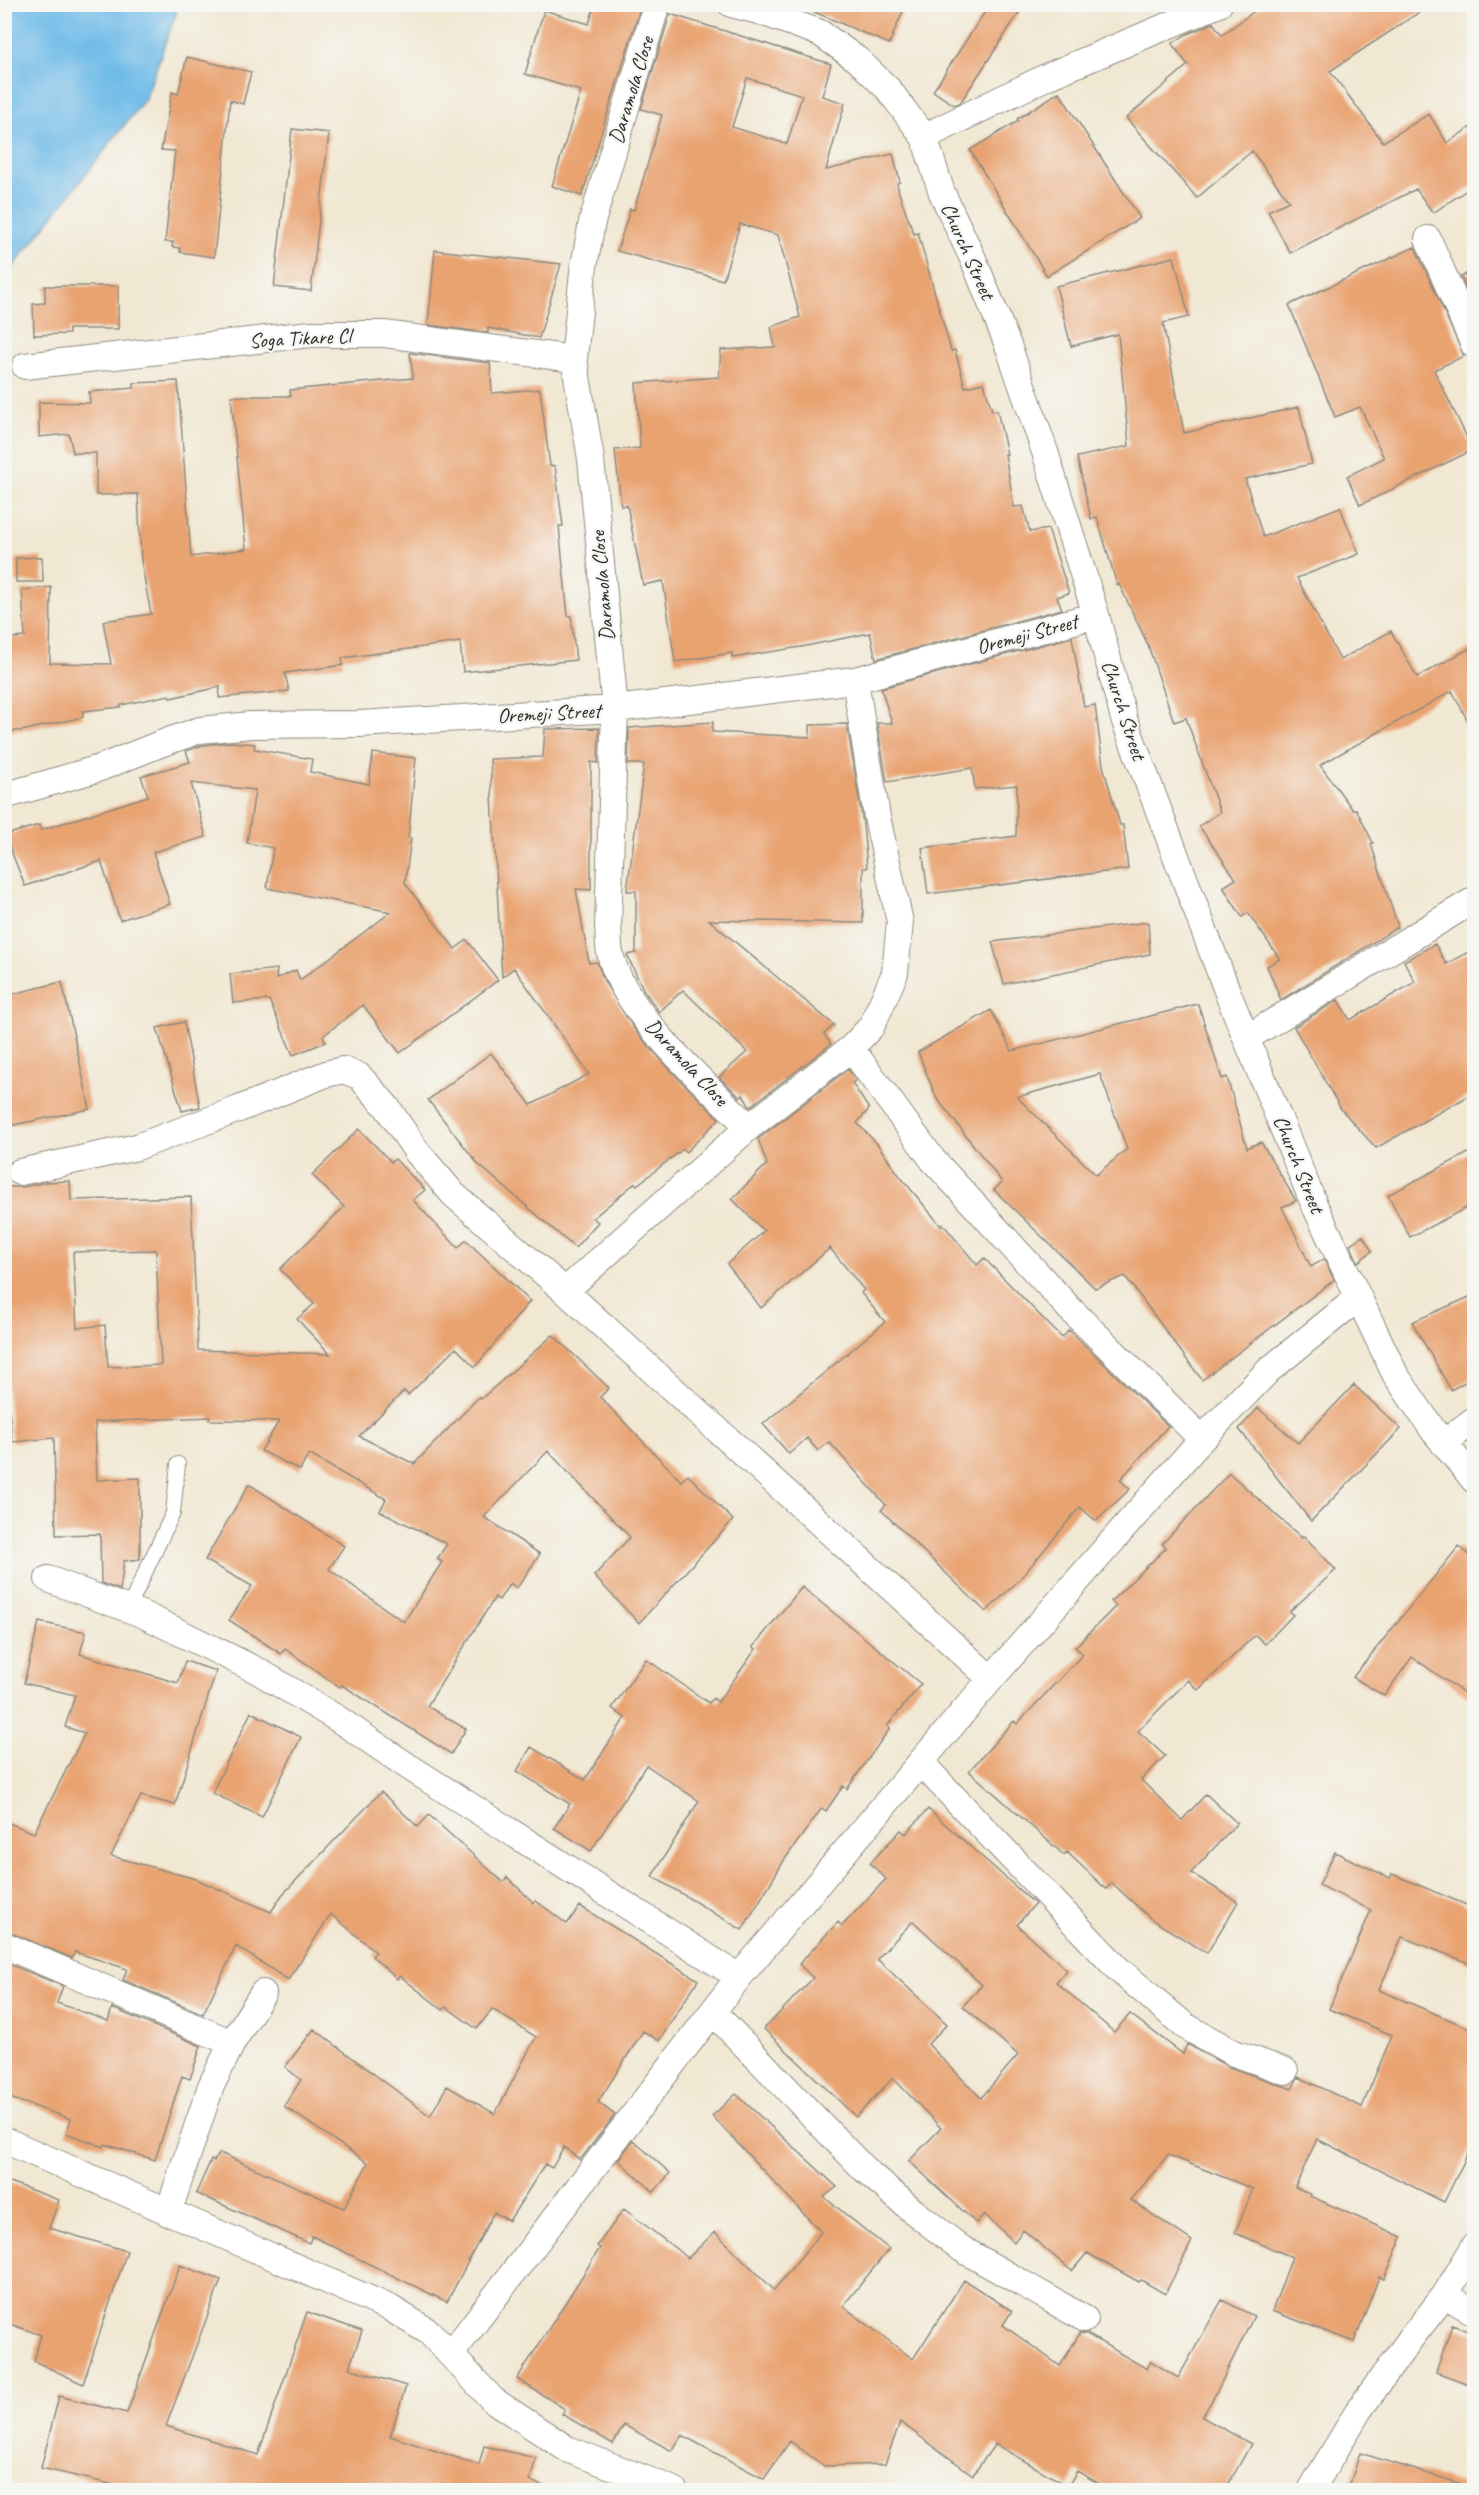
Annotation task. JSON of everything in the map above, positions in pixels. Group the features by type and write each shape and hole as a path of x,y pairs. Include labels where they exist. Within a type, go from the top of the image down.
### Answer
{"street":[{"name":"Daramola Close","path":"657,4 592,222 583,272 574,359 591,459 615,709 608,926 610,954 621,984 647,1021 749,1127"},
{"name":"Church Street","path":"731,4 762,12 820,33 858,60 889,90 924,137 942,193 974,261 1009,348 1045,452 1096,615 1124,718 1229,996 1248,1037 1314,1204 1395,1374 1443,1443 1474,1480"},
{"path":"924,137 1046,77 1219,4"},
{"path":"1428,239 1474,345"},
{"name":"Soga Tikare Cl","path":"25,366 311,334 384,334 574,359"},
{"name":"Oremeji Street","path":"4,796 100,768 200,730 251,725 359,724 615,709 855,680 1096,615"},
{"path":"565,1292 749,1127 851,1048 871,1027 895,973 900,922 877,817 855,680"},
{"path":"1248,1037 1474,900"},
{"path":"851,1048 933,1160 1070,1309 1202,1439"},
{"path":"20,1172 137,1147 270,1098 326,1074 343,1070 359,1076 372,1088 417,1152 454,1195 565,1292 991,1679"},
{"path":"451,2354 739,1977 991,1679 1202,1439 1269,1370 1358,1298"},
{"path":"1443,1443 1474,1420"},
{"path":"48,1579 186,1634 258,1671 338,1719 418,1773 739,1977"},
{"path":"921,1763 1119,1970 1185,2026 1234,2052 1285,2071"},
{"path":"4,1945 232,2043"},
{"path":"168,2213 211,2086 232,2043 263,1993"},
{"path":"713,2012 820,2120 864,2169 913,2211 962,2249 1085,2319"},
{"path":"4,2140 390,2308 429,2332 493,2400 567,2449 674,2490"},
{"path":"1311,2490 1359,2410 1413,2334 1445,2295 1474,2247"},
{"path":"1445,2295 1474,2312"}],"lane":[{"path":"128,1609 173,1513 178,1464"}],"water":[{"path":"5,4 179,5 145,99 5,277"}],"building":[{"path":"595,4 641,5 582,196 552,186 581,91 525,74 544,10 589,24"},
{"path":"796,4 906,4 889,44"},
{"path":"990,4 1025,4 960,103 954,105 933,91"},
{"path":"1264,4 1432,4 1330,71 1383,142 1429,114 1447,143 1474,125 1474,185 1433,213 1416,189 1290,253 1268,211 1289,201 1252,151 1197,198 1126,118 1188,65 1172,44 1185,35 1213,23 1222,35"},
{"path":"670,14 831,64 822,96 845,103 826,170 893,154 900,182 897,183 899,193 914,234 918,233 951,351 955,350 965,387 984,383 992,411 997,410 1007,454 1005,454 1014,507 1023,506 1030,532 1048,529 1069,593 1057,597 1062,609 876,659 870,633 732,658 732,653 675,662 663,581 643,585 627,505 621,506 615,450 640,448 636,383 719,377 721,350 775,347 771,327 800,317 778,235 740,224 723,280 617,251 630,209 634,210 662,115 641,109","holes":["747,78 802,95 787,144 732,127"]},
{"path":"187,57 251,72 243,104 230,100 214,257 180,252 180,248 172,247 173,242 165,242 175,151 161,150 172,92 178,94"},
{"path":"1059,92 1140,218 1047,276 970,150 1018,121 1017,119"},
{"path":"292,129 329,133 311,291 274,287"},
{"path":"1415,247 1464,356 1434,370 1473,450 1360,505 1347,476 1384,458 1360,407 1335,417 1289,305"},
{"path":"435,250 561,264 539,338 488,328 488,333 428,325"},
{"path":"1174,257 1189,317 1163,323 1184,433 1299,407 1312,464 1245,479 1263,537 1340,507 1359,554 1297,578 1340,660 1391,631 1417,677 1474,646 1474,733 1452,691 1320,765 1353,810 1356,809 1373,843 1371,844 1398,927 1281,1000 1267,966 1280,959 1248,913 1242,917 1223,887 1236,879 1199,826 1220,812 1186,718 1174,722 1148,645 1119,584 1117,585 1097,517 1091,519 1077,457 1129,446 1118,334 1071,346 1056,286"},
{"path":"1474,269 1474,308 1461,277"},
{"path":"45,286 118,286 118,329 69,329 69,334 34,335 33,304 45,303"},
{"path":"410,353 490,363 492,393 540,389 550,466 555,466 563,526 559,526 568,616 571,616 576,660 463,672 460,642 342,658 343,665 285,673 289,691 219,698 220,687 170,698 169,695 121,705 121,707 83,711 83,717 21,731 4,731 4,639 25,637 22,590 51,587 50,663 111,664 103,621 151,614 141,561 138,494 96,495 96,453 73,453 69,434 39,437 39,402 90,403 89,392 134,388 134,383 178,381 191,557 246,549 231,396 291,396 290,390 413,378"},
{"path":"42,557 43,582 16,582 16,558"},
{"path":"1072,637 1084,707 1095,705 1103,766 1120,825 1123,825 1128,869 928,894 922,848 1016,836 1017,785 975,789 972,768 887,782 877,723 892,723 881,688"},
{"path":"713,722 712,732 810,737 810,725 847,724 863,824 867,868 863,868 863,923 709,920 834,1025 824,1034 831,1044 750,1107 743,1095 740,1097 719,1077 747,1052 683,990 659,1012 644,991 627,955 636,953 636,891 627,891 644,764 628,764 629,728"},
{"path":"599,728 598,763 591,762 591,890 576,889 589,963 597,962 605,983 637,1033 719,1119 686,1152 683,1149 637,1185 635,1183 593,1218 598,1222 575,1248 478,1164 428,1100 491,1053 531,1105 589,1074 514,968 502,977 490,759 543,757 545,729"},
{"path":"231,742 255,744 254,749 312,759 310,772 369,784 373,753 416,758 408,838 411,838 405,883 455,949 467,940 498,980 400,1053 363,1005 323,1036 326,1042 293,1055 269,1000 233,1003 230,974 277,969 276,979 296,970 300,980 391,912 267,888 273,848 247,843 255,790 191,783 206,837 153,852 170,904 120,920 101,861 25,886 5,835 39,825 41,830 148,796 141,776 190,762 186,751 203,745"},
{"path":"1148,922 1150,954 1004,984 992,942"},
{"path":"1435,944 1446,964 1474,949 1474,1093 1376,1148 1341,1109 1294,1027 1338,1000 1350,1020 1415,982 1404,961"},
{"path":"62,982 90,1109 4,1127 4,996"},
{"path":"1198,1004 1222,1079 1227,1077 1247,1148 1261,1142 1296,1201 1282,1207 1311,1267 1324,1259 1334,1280 1202,1380 1125,1276 1095,1288 994,1190 1002,1182 936,1097 918,1052 991,1010 1012,1051","holes":["1100,1074 1127,1149 1096,1175 1017,1097"]},
{"path":"184,1022 200,1107 182,1111 157,1028"},
{"path":"848,1069 856,1080 852,1083 869,1109 857,1123 878,1145 899,1175 941,1226 943,1224 977,1265 984,1258 1062,1338 1069,1330 1168,1426 1120,1480 1130,1489 1096,1521 1080,1507 1020,1579 986,1612 881,1510 886,1505 829,1442 818,1451 807,1438 789,1454 763,1424 885,1322 861,1293 864,1290 830,1248 761,1308 727,1264 764,1231 732,1199 767,1164 758,1139"},
{"path":"359,1129 391,1162 395,1159 425,1190 413,1200 458,1248 466,1240 530,1301 475,1367 456,1348 408,1395 404,1391 359,1436 414,1464 479,1397 481,1399 553,1335 609,1388 600,1397 681,1481 688,1475 733,1520 639,1623 594,1576 630,1537 548,1451 484,1517 540,1554 517,1588 510,1583 499,1600 495,1597 427,1706 466,1729 451,1754 342,1685 340,1687 285,1649 281,1654 229,1620 252,1586 205,1560 249,1484 344,1546 329,1569 404,1622 442,1562 437,1559 447,1544 380,1511 386,1499 309,1454 300,1470 261,1451 279,1421 209,1420 210,1417 95,1422 97,1480 140,1478 140,1559 124,1561 120,1590 101,1583 100,1534 56,1535 54,1438 12,1442 4,1353 4,1187 70,1181 71,1200 191,1197 198,1350 330,1354 297,1319 314,1304 280,1269 344,1207 312,1175","holes":["156,1250 161,1365 108,1367 105,1325 77,1328 73,1252"]},
{"path":"1474,1150 1474,1204 1410,1237 1388,1195"},
{"path":"1363,1236 1372,1251 1358,1262 1350,1244"},
{"path":"1474,1295 1474,1377 1451,1390 1412,1322"},
{"path":"1354,1385 1401,1429 1311,1521 1239,1429 1258,1408 1298,1443"},
{"path":"1229,1473 1302,1538 1304,1536 1336,1570 1290,1611 1293,1615 1265,1644 1255,1635 1198,1690 1188,1680 1138,1731 1165,1756 1141,1780 1182,1820 1206,1794 1237,1823 1191,1873 1238,1902 1207,1953 1152,1920 1112,1883 1106,1889 1067,1852 1064,1855 969,1771 1014,1721 1017,1724 1083,1654 1075,1647 1116,1606 1111,1601 1166,1548 1162,1544"},
{"path":"1459,1546 1474,1559 1474,1700 1412,1657 1384,1696 1353,1677"},
{"path":"802,1587 921,1684 887,1726 890,1728 847,1789 843,1786 826,1811 822,1808 785,1859 742,1930 652,1876 699,1801 646,1765 591,1851 554,1828 570,1804 517,1771 531,1747 585,1780 625,1718 612,1708 646,1659 709,1703 713,1698 718,1702 756,1649 753,1647"},
{"path":"39,1622 86,1632 80,1654 178,1683 185,1661 216,1671 175,1805 141,1796 111,1856 196,1879 271,1912 282,1895 381,1792 418,1827 429,1815 503,1882 507,1877 534,1903 536,1901 567,1924 580,1906 698,1980 659,2041 643,2031 598,2102 615,2115 580,2160 564,2147 552,2168 545,2164 509,2221 494,2212 447,2302 312,2236 309,2243 196,2193 211,2160 214,2161 220,2153 344,2208 368,2163 284,2106 301,2080 285,2067 314,2029 430,2116 447,2086 495,2114 536,2037 492,2009 477,2029 446,2007 443,2010 400,1976 397,1979 372,1956 376,1952 331,1914 288,1980 236,1946 203,2014 123,1980 127,1969 75,1952 72,1958 4,1930 4,1821 34,1833 85,1733 65,1727 75,1695 24,1683"},
{"path":"251,1712 301,1737 262,1817 212,1793"},
{"path":"928,1809 1035,1904 1017,1925 1067,1970 1056,1982 1114,2032 1130,2014 1183,2054 1187,2044 1229,2067 1292,2089 1298,2077 1362,2107 1392,2035 1329,2009 1371,1910 1319,1885 1335,1852 1390,1878 1392,1874 1474,1908 1474,1965 1402,1937 1379,1990 1474,2030 1474,2141 1444,2202 1317,2139 1295,2187 1311,2194 1310,2196 1402,2237 1384,2279 1379,2277 1354,2342 1272,2311 1292,2257 1235,2233 1253,2189 1168,2155 1131,2200 1192,2241 1165,2294 1087,2253 1072,2271 1023,2230 1014,2242 984,2214 976,2223 909,2161 941,2128 893,2078 856,2117 764,2029 813,1978 799,1964 838,1922 842,1926 886,1879 870,1863 901,1830 906,1834","holes":["913,1921 982,1985 963,2006 1018,2055 981,2098 928,2044 947,2024 877,1959"]},
{"path":"4,1962 63,1986 57,2003 108,2021 112,2008 201,2046 190,2079 182,2076 155,2160 105,2144 104,2147 66,2133 71,2119 4,2096"},
{"path":"736,2094 837,2187 824,2197 889,2249 843,2306 913,2359 964,2280 1012,2311 1003,2325 1060,2366 1080,2333 1087,2334 1147,2369 1151,2361 1178,2378 1222,2300 1254,2316 1202,2417 1251,2444 1225,2490 1110,2490 1077,2471 1068,2486 995,2444 973,2475 900,2422 885,2464 824,2466 790,2441 764,2479 682,2435 672,2451 624,2425 613,2444 562,2414 565,2409 517,2379 600,2248 597,2246 624,2209 688,2258 715,2232 774,2290 821,2232 712,2116"},
{"path":"633,2140 670,2173 654,2192 618,2160"},
{"path":"4,2180 59,2200 49,2228 127,2251 83,2384 34,2361 41,2335 4,2322"},
{"path":"180,2265 221,2280 166,2426 258,2455 307,2312 362,2331 349,2368 406,2386 390,2436 479,2465 484,2446 536,2458 530,2481 541,2485 540,2490 136,2490 41,2468 59,2396 127,2413"},
{"path":"1452,2325 1474,2333 1474,2386 1436,2372"},
{"path":"1360,2453 1462,2484 1461,2490 1348,2490"}]}
